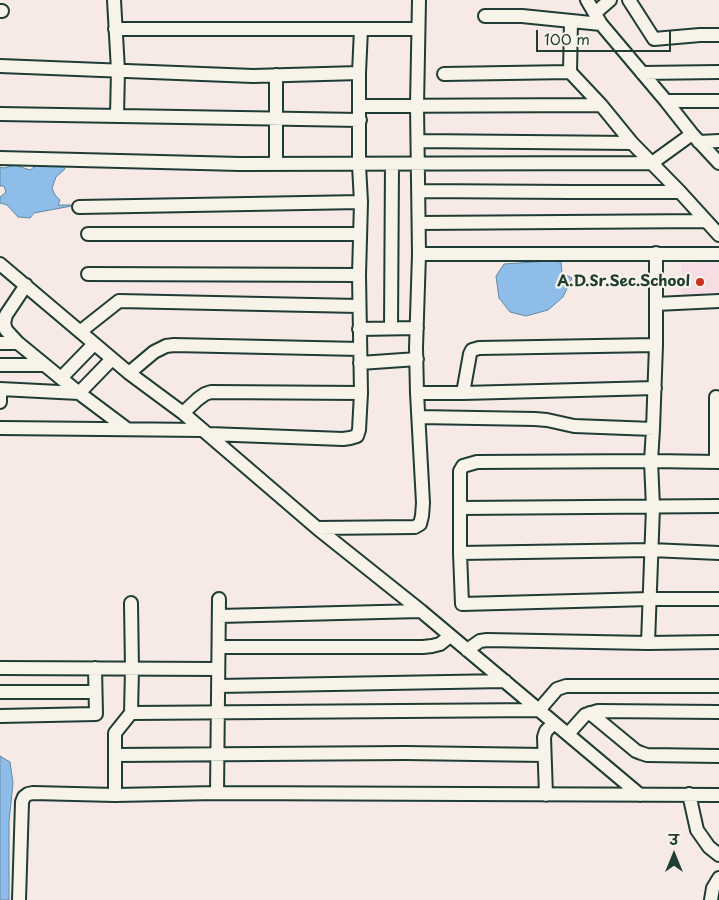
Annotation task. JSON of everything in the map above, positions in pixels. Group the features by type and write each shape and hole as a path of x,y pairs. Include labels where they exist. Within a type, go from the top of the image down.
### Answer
{"street":[{"path":"114,0 118,70 117,116"},
{"path":"317,528 415,527 420,524 422,516 423,503 417,393 419,0"},
{"path":"587,0 598,19 695,138 719,163"},
{"path":"598,19 610,0"},
{"path":"629,0 654,39 719,35"},
{"path":"485,16 522,16 571,21 598,19"},
{"path":"571,21 570,72 632,142 718,233"},
{"path":"115,29 418,29"},
{"path":"0,428 128,429 350,438 357,436 361,393 359,329 361,202 359,73 361,29"},
{"path":"0,66 254,76 359,73"},
{"path":"444,74 570,72"},
{"path":"642,73 719,72"},
{"path":"276,75 276,164"},
{"path":"666,101 719,102"},
{"path":"360,106 601,105"},
{"path":"0,114 360,120"},
{"path":"0,158 276,164 652,163 695,138 719,141"},
{"path":"418,140 632,142"},
{"path":"391,328 392,164"},
{"path":"419,191 680,192"},
{"path":"79,207 361,202"},
{"path":"419,223 706,221"},
{"path":"88,234 359,234"},
{"path":"648,643 653,507 651,461 655,388 656,253"},
{"path":"419,254 719,254"},
{"path":"0,264 129,373 206,432 317,528 421,611 640,795"},
{"path":"88,274 359,274"},
{"path":"26,285 6,315 4,323 6,330 18,343 79,393 128,429"},
{"path":"81,331 119,301 359,306"},
{"path":"656,304 719,301"},
{"path":"359,329 417,328"},
{"path":"0,342 18,343"},
{"path":"61,378 94,344"},
{"path":"129,373 154,352 166,346 174,345 360,349"},
{"path":"463,393 470,354 472,350 479,348 656,345"},
{"path":"0,402 0,390 79,393 112,359"},
{"path":"360,363 417,359"},
{"path":"0,365 45,365"},
{"path":"417,393 655,388"},
{"path":"183,413 198,399 212,392 361,393"},
{"path":"716,397 718,462 477,462 463,466 460,471 460,553 462,604 719,600"},
{"path":"419,417 535,419 574,426 653,429"},
{"path":"460,508 719,506"},
{"path":"460,553 651,550 719,553"},
{"path":"217,794 219,600"},
{"path":"115,795 115,733 131,713 131,603"},
{"path":"219,616 421,611"},
{"path":"218,647 423,647 440,644 450,636"},
{"path":"467,650 480,641 487,640 648,643 719,642"},
{"path":"0,668 218,669"},
{"path":"0,716 96,714 95,668"},
{"path":"218,686 505,682"},
{"path":"131,713 539,710 557,689 566,686 719,686"},
{"path":"0,692 95,692"},
{"path":"568,734 585,715 598,711 719,712"},
{"path":"590,713 636,751 641,753 647,755 719,756"},
{"path":"546,795 545,734 554,723"},
{"path":"115,754 405,753 544,755"},
{"path":"18,900 22,802 24,797 33,793 115,795 719,795"},
{"path":"690,794 697,830 709,847 719,856"},
{"path":"711,900 712,888 719,878"}],"shaded area":[{"name":"A.D.Sr.Sec.School","path":"719,262 719,301 682,302 681,263"}],"water":[{"path":"41,162 61,163 65,169 56,177 52,188 60,200 58,205 77,205 34,213 30,218 18,217 7,205 0,203 0,197 6,192 4,186 0,186 0,167 4,168 15,165 30,170"},
{"path":"561,262 562,273 572,278 563,297 548,310 526,316 510,312 499,298 496,276 504,264"},
{"path":"0,756 10,762 13,783 9,822 9,900 0,900"}],"place":[{"name":"A.D.Sr.Sec.School","path":"700,282"}]}
